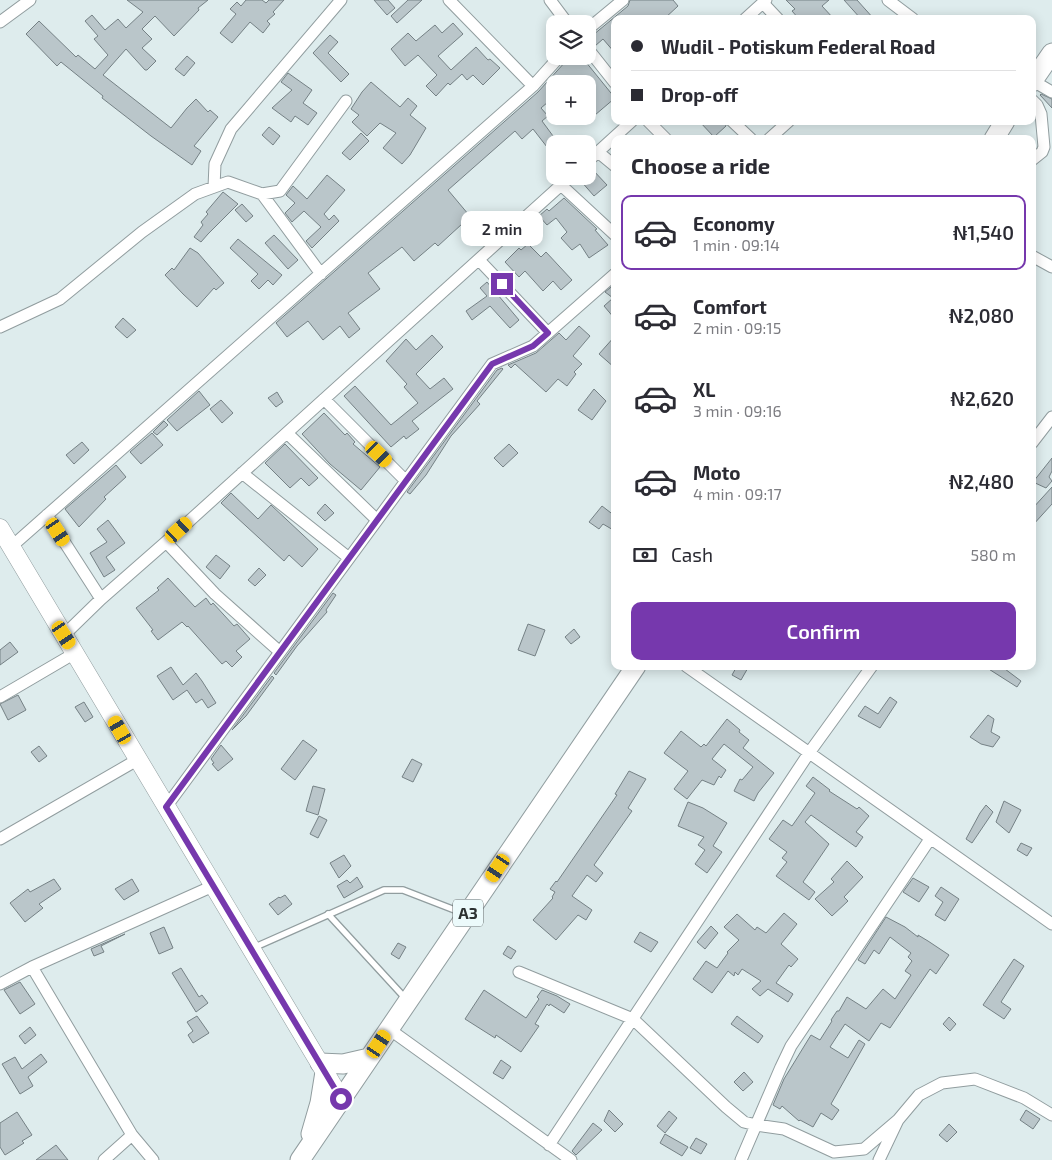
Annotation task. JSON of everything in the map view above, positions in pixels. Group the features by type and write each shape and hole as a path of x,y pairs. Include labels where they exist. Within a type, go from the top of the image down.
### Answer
{"highway":[{"path":"1036,77 1052,53"},
{"name":"A3","path":"304,1156 633,670"},
{"path":"304,1156 320,1103 323,1068 370,1058"}],"main road":[{"path":"0,528 341,1099"}],"street":[{"path":"0,22 30,0"},
{"path":"214,187 215,164 231,129 340,0"},
{"path":"449,0 533,86"},
{"path":"550,0 561,15"},
{"path":"596,22 623,0"},
{"path":"888,0 906,15"},
{"path":"750,15 764,2 775,15"},
{"path":"596,59 611,77"},
{"path":"11,547 533,86 552,65"},
{"path":"1036,83 1052,92"},
{"path":"0,327 60,300 142,232 195,194 228,182 262,194 280,191 346,101"},
{"path":"1036,105 1041,114 1044,146 1042,152 1036,157"},
{"path":"617,135 628,125"},
{"path":"652,125 662,135"},
{"path":"736,125 747,135"},
{"path":"773,135 785,125"},
{"path":"611,140 598,152 611,163"},
{"path":"64,635 101,599 561,185 611,231"},
{"path":"262,194 321,274"},
{"path":"1036,258 1052,266"},
{"path":"479,260 548,333"},
{"path":"166,807 492,364 533,346 611,278"},
{"path":"324,399 406,481"},
{"path":"1036,437 1052,417"},
{"path":"287,433 377,520"},
{"path":"242,473 350,558"},
{"path":"47,515 101,599"},
{"path":"166,542 215,594 280,652"},
{"path":"0,697 75,653"},
{"path":"692,670 1052,924"},
{"path":"549,1145 809,753 869,670"},
{"path":"0,839 137,760"},
{"path":"741,1160 791,1046 930,838"},
{"path":"0,984 32,967 213,886"},
{"path":"32,967 132,1135 153,1160"},
{"path":"519,972 633,1019 744,1122 784,1129 834,1152 864,1149 898,1120 919,1096 942,1083 975,1079 1024,1098 1052,1115"},
{"path":"389,1030 571,1160"},
{"path":"879,1160 898,1120"},
{"path":"104,1160 132,1135"}],"lane":[{"path":"251,949 384,890 403,890 467,915"},
{"path":"328,914 408,1001"}],"building":[{"path":"127,0 208,0 198,8 199,10 174,36 155,16 142,29 152,39 142,48 156,61 147,70 126,49 103,75 171,128 196,99 208,112 210,110 218,117 194,146 201,151 192,165 102,98 103,96 61,62 57,66 26,34 39,21 76,57 78,55 95,69 108,55 94,39 98,36 85,21 92,15 105,30 118,19 126,28 143,12"},
{"path":"246,0 262,0 266,3 269,0 284,0 273,12 275,14 267,21 270,24 263,33 250,22 232,43 220,33 236,14 230,9 237,2 241,6"},
{"path":"374,0 388,0 395,8 387,15"},
{"path":"408,0 422,0 397,23 391,16"},
{"path":"630,0 673,0 678,6 668,15 617,15 628,6"},
{"path":"786,0 829,0 822,6 830,15 796,15 792,11 795,9"},
{"path":"844,0 857,0 870,15 857,15"},
{"path":"611,20 611,48 603,39 596,45 596,33"},
{"path":"453,23 463,34 438,56 451,70 476,47 488,60 490,59 500,68 483,85 473,75 467,80 462,74 450,85 448,83 436,96 426,86 437,75 418,55 405,66 391,49 408,33 416,41 435,25 442,33"},
{"path":"330,35 338,42 328,53 349,74 341,82 313,53"},
{"path":"187,56 195,63 184,76 175,69"},
{"path":"562,65 588,65 611,93 611,101 596,114 596,75 553,75"},
{"path":"288,73 312,90 303,103 317,113 308,125 295,116 291,122 272,108 292,90 281,82"},
{"path":"371,82 400,107 408,98 417,106 410,115 426,128 410,155 402,164 383,148 396,133 380,123 367,136 352,122 359,115 351,109"},
{"path":"546,83 546,104 541,108 546,114 546,118 542,121 552,135 546,135 546,146 533,129 522,139 515,131 448,190 479,227 471,234 462,224 438,246 435,243 414,261 402,247 368,273 380,289 348,313 360,329 349,338 340,326 323,340 308,321 287,337 276,323"},
{"path":"1040,95 1052,99 1052,108"},
{"path":"703,125 726,125 716,135 712,135"},
{"path":"269,127 280,136 273,145 262,135"},
{"path":"361,133 369,141 350,160 342,153"},
{"path":"596,173 607,185 594,196 584,185 596,185"},
{"path":"327,175 345,190 324,214 329,220 334,215 339,221 312,248 306,241 321,227 304,211 292,222 285,213 295,203 286,195 293,186 307,199"},
{"path":"223,192 238,204 201,242 194,237 203,225 201,222 208,214 206,212"},
{"path":"564,198 597,229 595,230 608,245 589,258 580,244 572,250 561,238 567,232 556,218 547,225 539,216 547,209 549,211"},
{"path":"242,204 253,216 246,222 235,210"},
{"path":"274,235 298,260 288,269 265,243"},
{"path":"238,239 282,275 273,285 268,280 259,289 251,281 258,274 230,248"},
{"path":"528,244 541,257 546,252 572,280 561,290 553,281 543,291 525,271 519,277 505,262 519,248 521,250"},
{"path":"190,248 198,253 224,283 216,290 214,288 197,307 165,275 172,268 174,270"},
{"path":"487,282 519,320 510,328 490,306 472,320 466,311 487,296 480,288"},
{"path":"611,287 611,296 605,292"},
{"path":"611,300 611,314 604,306"},
{"path":"123,318 136,330 127,338 115,327"},
{"path":"579,326 590,336 573,356 582,364 574,372 576,374 567,386 558,379 546,392 515,364 511,368 508,365 536,353 559,333 566,340"},
{"path":"432,335 443,347 416,374 430,389 444,378 453,389 412,421 419,429 406,439 404,436 391,447 344,396 355,386 391,425 418,403 404,387 407,384 386,361 406,339 416,350"},
{"path":"611,340 611,364 599,354"},
{"path":"502,368 477,401 480,404 451,436 426,475 410,494 407,492 497,370"},
{"path":"594,389 606,401 592,420 578,410"},
{"path":"199,391 210,405 177,431 167,420"},
{"path":"277,392 283,402 276,407 268,398"},
{"path":"221,400 233,413 222,423 210,409"},
{"path":"324,413 345,435 347,433 355,442 353,444 380,467 361,490 330,464 302,434"},
{"path":"164,421 168,425 157,435 153,432"},
{"path":"152,433 163,445 141,464 130,452"},
{"path":"82,442 89,450 74,464 66,455"},
{"path":"285,444 318,478 309,486 301,478 290,488 265,463"},
{"path":"509,444 518,453 503,467 494,458"},
{"path":"1052,458 1052,471 1049,477 1052,481 1046,488 1036,483 1036,478"},
{"path":"116,465 126,477 104,497 106,499 79,527 65,509"},
{"path":"1052,487 1052,504 1036,522 1036,505"},
{"path":"231,493 258,519 271,505 318,549 302,567 289,555 284,561 221,503"},
{"path":"325,504 334,513 325,521 317,513"},
{"path":"602,506 611,513 611,529 603,524 599,529 589,522"},
{"path":"108,520 125,543 106,557 115,570 104,577 90,553 107,542 97,529"},
{"path":"216,555 230,566 220,579 206,567"},
{"path":"259,568 266,575 255,586 248,580"},
{"path":"168,578 195,607 206,598 234,626 237,624 250,639 236,651 242,657 232,667 226,661 222,664 188,626 182,622 158,640 151,631 153,630 136,608 159,590 157,588"},
{"path":"333,593 336,595 326,610 327,612 297,646 276,675 274,673"},
{"path":"528,624 545,630 535,656 518,650"},
{"path":"574,629 580,637 571,644 565,637"},
{"path":"10,642 18,652 0,665 0,650"},
{"path":"171,667 183,685 196,673 216,703 208,708 202,699 196,703 187,690 173,700 157,676"},
{"path":"735,670 747,670 741,680 732,675"},
{"path":"990,670 1006,670 1021,681 1017,687"},
{"path":"272,676 274,678 246,716 232,730"},
{"path":"18,695 26,710 8,720 0,704"},
{"path":"890,697 897,702 880,728 858,716 865,706 878,714"},
{"path":"84,702 93,717 85,722 75,707"},
{"path":"988,715 994,719 991,732 1000,737 993,747 981,744 970,737"},
{"path":"727,719 749,740 743,748 774,773 754,801 734,791 740,779 742,780 753,767 724,744 712,759 726,770 721,778 719,776 714,785 702,780 687,799 674,789 688,771 664,753 681,731 701,747 704,744 706,746"},
{"path":"303,740 317,750 295,780 281,769"},
{"path":"221,745 233,759 218,771 212,764 214,763 211,759"},
{"path":"39,746 47,756 39,762 31,752"},
{"path":"412,759 422,764 413,782 402,777"},
{"path":"629,771 646,779 628,808 632,811 594,865 603,873 596,882 587,875 572,896 592,910 586,920 578,915 556,940 533,920 553,898 555,892 550,889 557,882 617,795 615,794"},
{"path":"813,777 829,791 857,809 859,807 869,816 856,832 863,837 856,847 811,815 805,822 829,844 803,882 815,892 809,900 776,876 787,862 782,858 787,852 769,839 783,820 792,826 815,793 806,786"},
{"path":"313,786 325,789 318,815 306,811"},
{"path":"1004,801 1021,810 1009,833 996,822"},
{"path":"688,802 703,808 727,823 713,846 722,852 707,873 695,864 705,850 698,845 704,837 678,826"},
{"path":"986,805 993,812 972,843 966,839"},
{"path":"319,816 327,820 318,838 310,834"},
{"path":"1021,843 1032,848 1027,856 1017,850"},
{"path":"344,855 351,866 339,878 330,863"},
{"path":"847,861 863,877 844,897 848,901 832,916 815,899 834,882 831,879"},
{"path":"357,877 363,887 344,898 337,886 347,880 350,883"},
{"path":"913,878 929,887 919,902 903,892"},
{"path":"54,879 61,889 39,904 43,908 25,922 10,903 28,889 30,892"},
{"path":"132,879 139,891 124,900 115,889"},
{"path":"941,887 959,899 945,921 935,915 943,902 935,896"},
{"path":"285,895 292,904 278,915 269,904"},
{"path":"784,913 797,924 781,944 798,959 791,967 789,965 776,983 793,994 788,1002 768,989 760,996 752,989 761,981 742,969 738,975 735,972 734,976 728,971 712,993 693,979 706,961 717,968 727,952 739,940 724,927 737,914 755,930 757,927 766,933"},
{"path":"886,917 949,955 936,974 930,969 890,1028 881,1023 869,1041 845,1024 830,1047 848,1058 859,1040 865,1044 831,1104 839,1110 832,1120 821,1113 813,1127 799,1121 782,1106 780,1109 773,1105 784,1079 811,1035 820,1040 847,997 866,1009 883,989 895,999 911,975 905,971 912,961 908,957 911,953 890,937 879,954 874,950 865,964 858,960"},
{"path":"711,926 718,933 705,949 697,942"},
{"path":"164,927 173,948 159,954 150,933"},
{"path":"640,932 658,942 651,952 634,942"},
{"path":"125,934 101,946 104,952 94,956 91,949"},
{"path":"398,943 406,947 399,959 391,954"},
{"path":"508,946 516,951 511,959 503,954"},
{"path":"1014,959 1024,966 1001,1002 1011,1009 1004,1019 983,1005"},
{"path":"181,968 199,997 202,995 208,1003 196,1012 172,973"},
{"path":"20,982 35,1004 20,1014 4,990"},
{"path":"484,990 526,1018 539,999 537,997 542,990 570,1004 564,1013 547,1004 535,1024 539,1026 521,1052 496,1035 495,1038 465,1019"},
{"path":"197,1016 209,1033 193,1043 188,1035 193,1031 187,1022"},
{"path":"737,1016 763,1036 758,1043 731,1024"},
{"path":"949,1017 956,1024 950,1031 943,1024"},
{"path":"30,1027 36,1035 25,1044 19,1036"},
{"path":"41,1054 47,1062 28,1077 33,1086 20,1094 2,1064 15,1057 22,1069"},
{"path":"501,1060 511,1067 503,1079 493,1073"},
{"path":"744,1072 753,1082 743,1091 734,1082"},
{"path":"609,1110 623,1124 615,1132 604,1121"},
{"path":"1026,1110 1040,1119 1033,1129 1020,1120"},
{"path":"669,1111 677,1118 665,1133 657,1126"},
{"path":"17,1112 32,1135 22,1141 24,1143 5,1155 0,1147 0,1123"},
{"path":"593,1123 602,1130 576,1155 572,1151"},
{"path":"949,1124 957,1132 947,1142 939,1135"},
{"path":"665,1134 688,1147 682,1156 660,1143"},
{"path":"696,1138 707,1144 701,1154 690,1148"},
{"path":"56,1145 68,1160 36,1160"}],"route":[{"path":"341,1099 166,807 492,364 533,346 548,333 502,284"}]}
